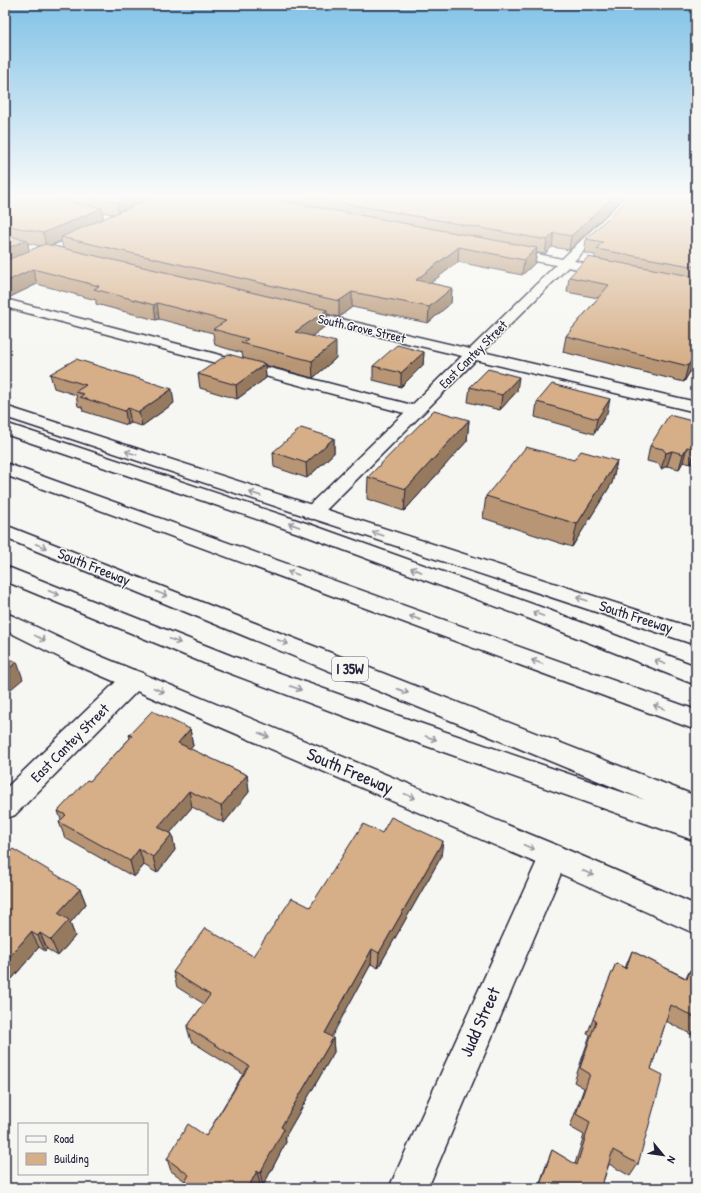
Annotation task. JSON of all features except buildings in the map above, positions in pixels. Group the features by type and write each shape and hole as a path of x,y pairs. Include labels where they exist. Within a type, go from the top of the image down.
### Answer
{"main road":[{"path":"41,252 70,258"},
{"path":"5,272 50,252"},
{"path":"504,252 619,273"},
{"name":"East Cantey Street","path":"312,513 578,252"},
{"path":"5,303 415,412"},
{"name":"South Grove Street","path":"287,310 696,407"},
{"name":"South Freeway","path":"5,411 312,513 696,637"},
{"path":"5,428 306,529 538,614 696,676"},
{"path":"5,469 696,720"},
{"name":"South Freeway","path":"5,531 696,808"},
{"path":"5,573 224,662 378,719 696,829"},
{"name":"South Freeway","path":"5,621 76,655 553,857 696,920"},
{"name":"East Cantey Street","path":"5,807 134,679"},
{"name":"Judd Street","path":"408,1188 553,857"}]}
